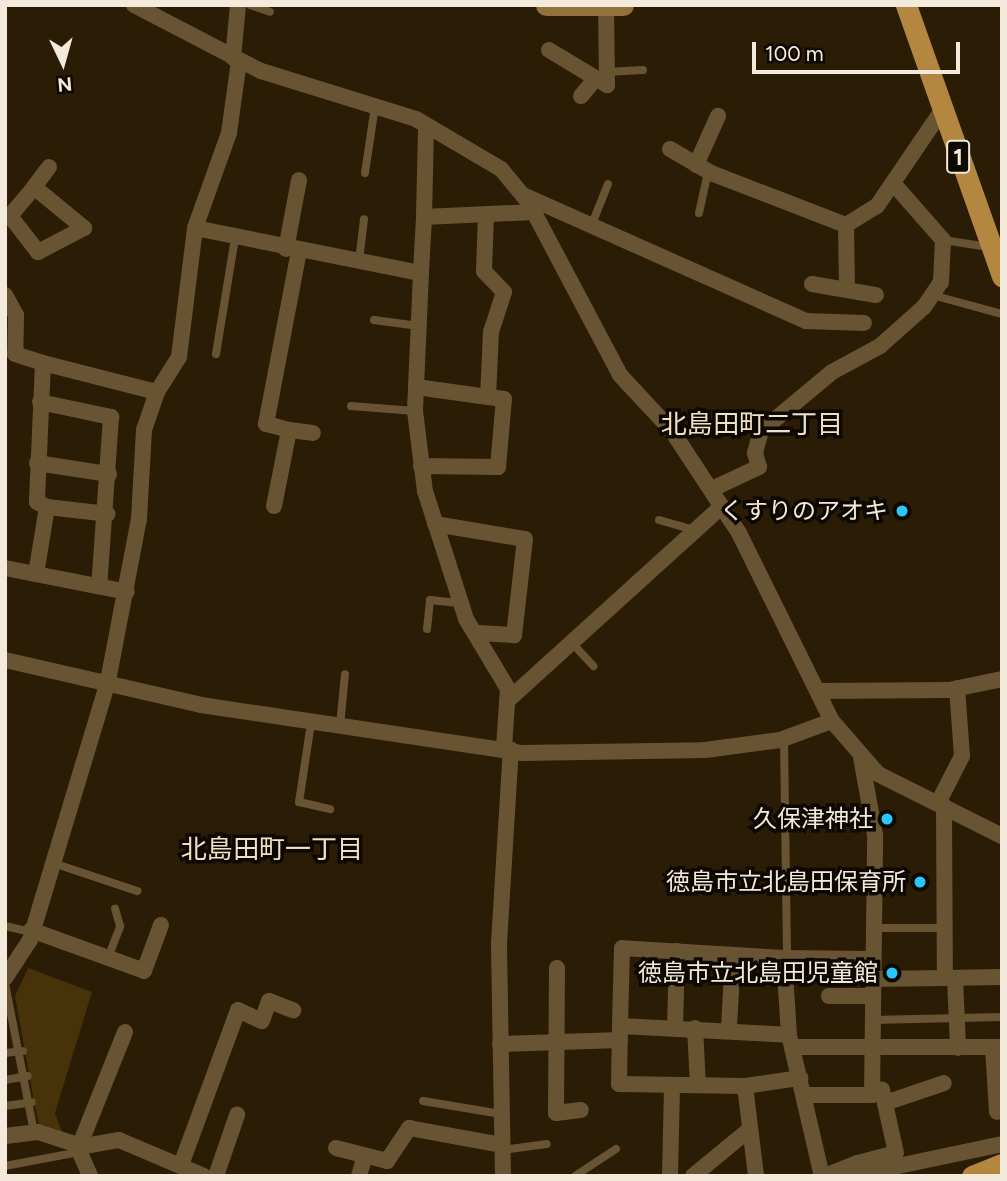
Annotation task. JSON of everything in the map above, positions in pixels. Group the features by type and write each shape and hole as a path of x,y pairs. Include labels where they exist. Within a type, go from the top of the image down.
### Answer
{"main road":[{"name":"1","path":"901,5 916,38"},
{"name":"1","path":"906,5 941,112 996,253 1002,276"},
{"path":"972,1176 1002,1164"}],"street":[{"path":"134,5 236,60 375,106 426,126 501,169 534,212 620,375 672,431 712,489 832,721 878,774 1002,836"},
{"path":"5,979 21,962 108,681 127,592 144,430 157,393 179,357 195,228 229,133 238,5"},
{"path":"546,5 614,6 601,75 581,96"},
{"path":"550,50 601,75"},
{"path":"846,225 877,206 941,112"},
{"path":"702,168 718,116"},
{"path":"426,126 415,411 421,466 435,524 461,603 508,689 500,1044 503,1176"},
{"path":"670,149 702,168 846,225"},
{"path":"34,187 85,228 38,252 8,218 49,167"},
{"path":"299,180 292,250 266,424 313,433"},
{"path":"712,489 759,467 755,453 761,431 794,399 880,346 932,295 946,260 943,240 893,183"},
{"path":"523,195 806,321 864,323"},
{"path":"424,217 534,212"},
{"path":"486,214 484,271 505,292 491,332 488,397"},
{"path":"846,225 847,290"},
{"path":"195,228 292,250 421,273"},
{"path":"812,284 876,295"},
{"path":"5,295 11,315 15,354 157,393"},
{"path":"43,363 37,502 47,507 108,514"},
{"path":"416,387 503,399 498,467 421,466"},
{"path":"40,402 111,417 108,514 99,587"},
{"path":"274,506 289,430"},
{"path":"37,463 108,474"},
{"path":"507,701 722,506"},
{"path":"36,574 47,507"},
{"path":"435,524 526,539 514,635 477,634"},
{"path":"5,568 127,592"},
{"path":"5,660 311,723 508,748 705,750 784,739 832,721"},
{"path":"818,691 957,688 1002,679"},
{"path":"957,688 962,756 941,805 944,928 957,1018 958,1048"},
{"path":"807,1095 872,1095 870,1020 874,835 861,757"},
{"path":"31,931 144,971 161,925"},
{"path":"800,1078 745,1086 620,1084 622,947 786,958 871,959"},
{"path":"675,1028 677,951"},
{"path":"730,1027 733,955"},
{"path":"786,958 791,1041 807,1095 824,1176 896,1153 881,1090 872,1088"},
{"path":"557,968 554,1119 581,1110"},
{"path":"829,996 950,978 1002,977"},
{"path":"181,1165 238,1010 262,1021 269,1001 293,1010"},
{"path":"500,1044 554,1042 675,1028 730,1027 791,1041 870,1048 997,1047 997,1112"},
{"path":"695,1028 698,1085"},
{"path":"90,1176 79,1149 125,1032"},
{"path":"885,1103 944,1083"},
{"path":"669,1176 672,1085"},
{"path":"745,1086 756,1176"},
{"path":"216,1176 237,1115"},
{"path":"336,1149 364,1158 387,1161 409,1128 502,1147"},
{"path":"693,1176 750,1129"},
{"path":"5,1136 34,1132 79,1149 119,1140 204,1176"},
{"path":"858,1163 860,1174 1002,1144"},
{"path":"359,1176 364,1158"}],"lane":[{"path":"250,5 270,12"},
{"path":"601,75 643,70"},
{"path":"365,173 375,106"},
{"path":"699,213 702,168"},
{"path":"592,224 608,184"},
{"path":"359,262 365,219"},
{"path":"216,354 235,238"},
{"path":"943,240 996,253"},
{"path":"932,295 1002,314"},
{"path":"374,320 419,327"},
{"path":"351,406 415,411"},
{"path":"659,520 695,530"},
{"path":"427,629 429,600 461,603"},
{"path":"571,642 593,666"},
{"path":"340,726 345,674"},
{"path":"311,723 299,802 330,809"},
{"path":"784,739 786,958"},
{"path":"52,862 137,891"},
{"path":"108,958 120,926 115,908"},
{"path":"5,926 31,931"},
{"path":"872,928 944,928"},
{"path":"5,979 28,1076 34,1132"},
{"path":"870,1020 1002,1017"},
{"path":"5,1053 23,1051"},
{"path":"5,1080 28,1076"},
{"path":"423,1101 501,1114"},
{"path":"5,1106 32,1102"},
{"path":"502,1147 547,1144"},
{"path":"5,1166 79,1149"},
{"path":"575,1176 616,1149"}],"shaded area":[{"path":"28,968 92,992 55,1113 63,1135 40,1130 15,996"}],"place":[{"name":"くすりのアオキ","path":"902,511"},
{"name":"久保津神社","path":"887,819"},
{"name":"徳島市立北島田保育所","path":"920,882"},
{"name":"徳島市立北島田児童館","path":"892,973"}],"district":[{"name":"北島田町二丁目","path":"752,425"},
{"name":"北島田町一丁目","path":"272,850"}]}
